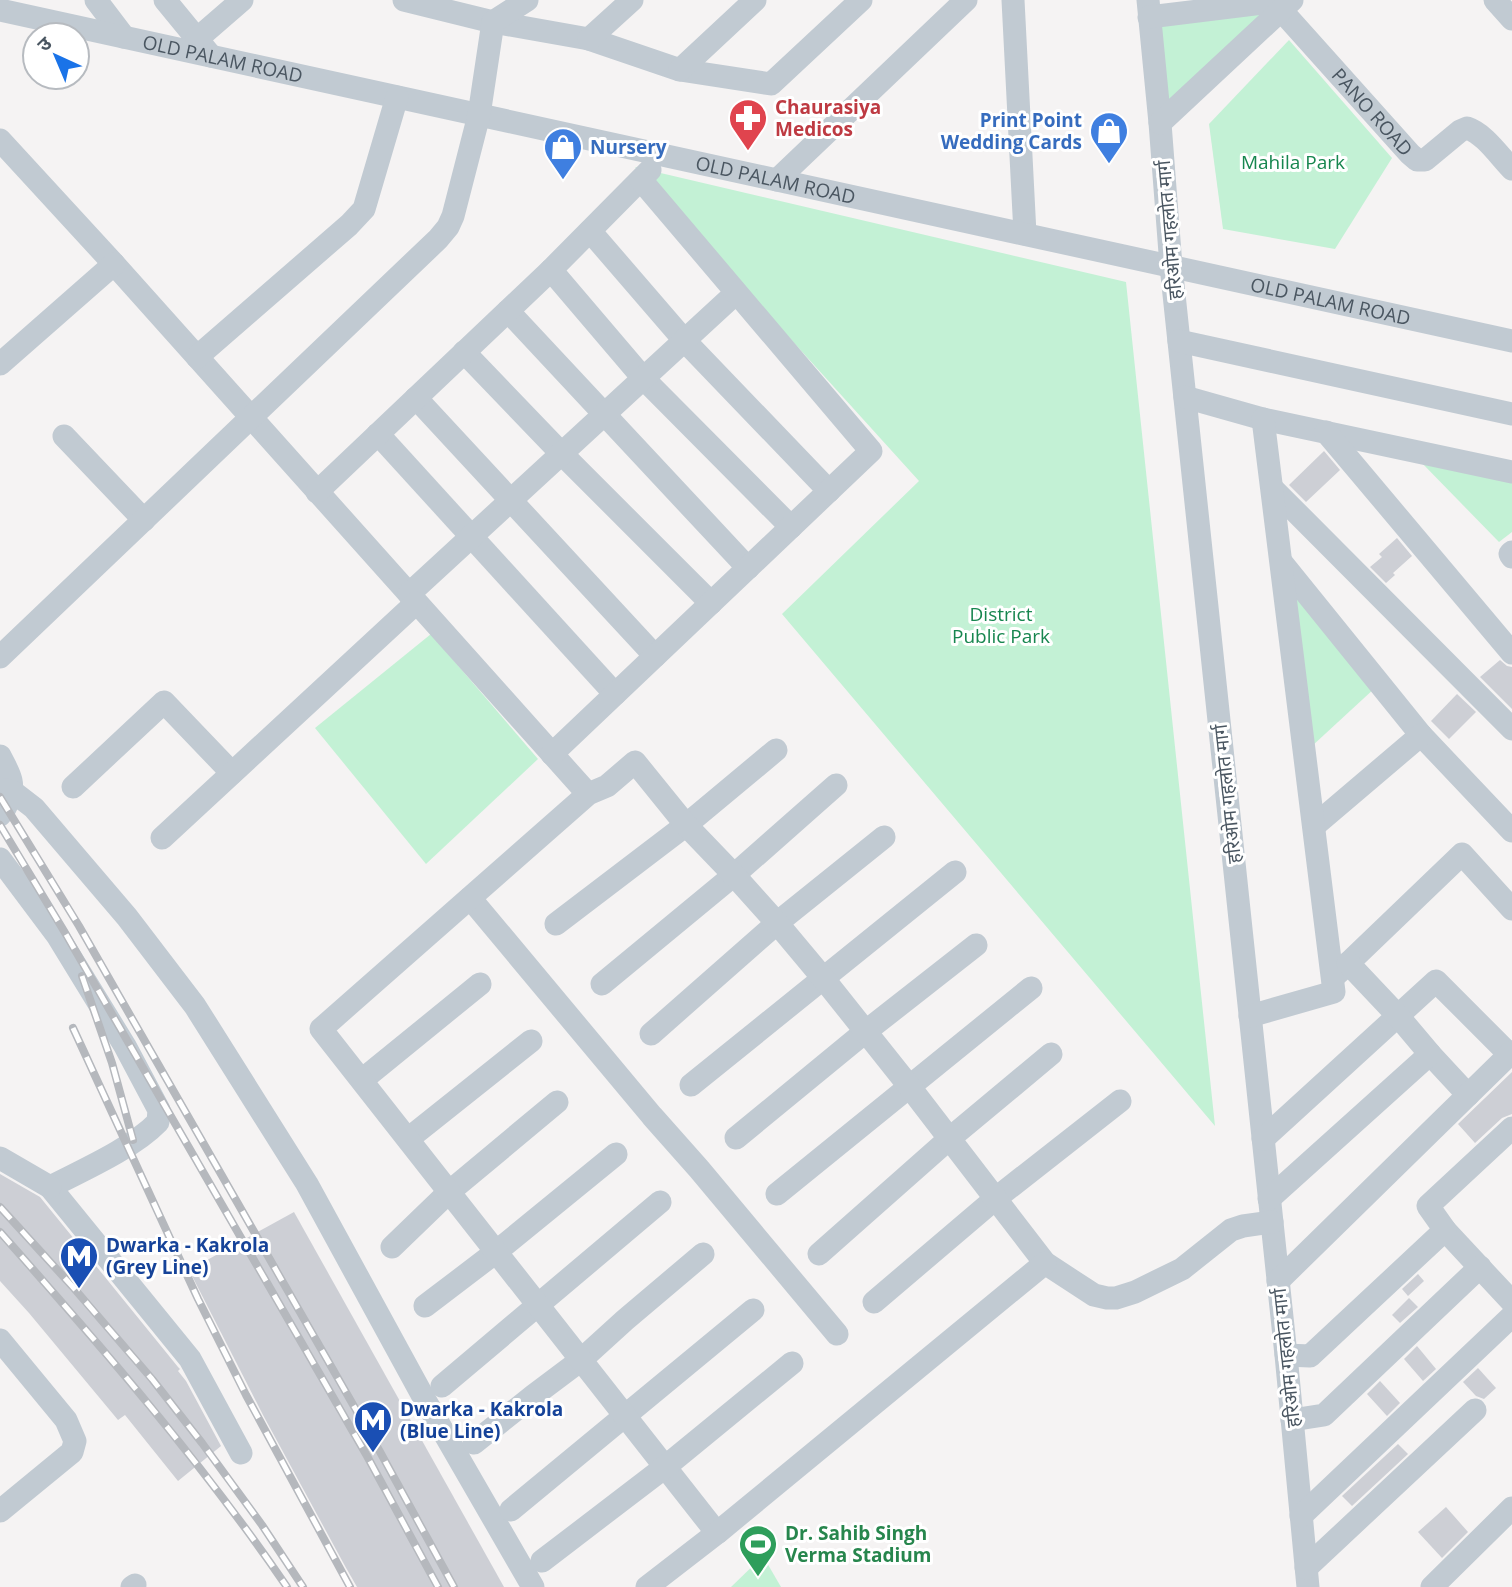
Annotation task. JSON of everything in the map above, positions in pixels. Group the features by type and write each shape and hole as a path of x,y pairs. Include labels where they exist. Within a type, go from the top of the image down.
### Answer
{"street":[{"path":"96,0 124,37"},
{"path":"165,0 204,48 242,0"},
{"path":"404,0 427,3 493,22 589,39 680,70 771,85 861,0"},
{"path":"0,657 448,227 479,115 493,22 526,0"},
{"path":"589,39 632,0"},
{"path":"680,70 755,0"},
{"path":"778,180 966,0"},
{"path":"1495,0 1512,19"},
{"path":"1012,1 1025,234"},
{"path":"1149,9 1283,3"},
{"path":"1160,122 1283,3"},
{"name":"PANO ROAD","path":"1283,3 1410,155 1417,160 1425,159 1467,128 1482,137 1512,169"},
{"name":"हरिओम गहलोत मार्ग","path":"1149,9 1171,267 1286,1355 1307,1578"},
{"name":"OLD PALAM ROAD","path":"0,10 124,37 204,48 397,97 1512,341"},
{"path":"197,357 364,209 397,97"},
{"path":"0,140 588,794"},
{"path":"317,492 551,270 664,155"},
{"path":"552,754 871,452 640,180"},
{"path":"590,231 684,340 829,491"},
{"path":"0,364 114,264"},
{"path":"551,270 643,378 791,527"},
{"path":"162,838 412,598 472,536 736,293"},
{"path":"508,311 748,568"},
{"path":"1179,341 1512,414"},
{"path":"464,352 711,603"},
{"path":"1185,397 1263,419 1512,472"},
{"path":"416,398 655,656"},
{"path":"1250,1016 1334,992 1340,970 1314,826 1263,419"},
{"path":"1326,432 1512,653"},
{"path":"377,435 615,694"},
{"path":"64,436 144,520"},
{"path":"1273,489 1512,729"},
{"path":"1282,563 1422,735 1512,831"},
{"path":"73,787 164,702 232,773"},
{"path":"1314,826 1422,735"},
{"path":"556,924 686,825 776,750"},
{"path":"0,756 13,779 6,790 4,811 0,815"},
{"path":"717,1533 321,1029 588,794 607,786 635,762 686,825 777,923 822,978 909,1086 1045,1264 1094,1294 1116,1298 1135,1292 1182,1269 1231,1230 1271,1211 1430,1054"},
{"path":"602,984 836,786"},
{"path":"6,790 34,808 127,917 195,1006 307,1184 425,1400 533,1587"},
{"path":"651,1034 777,923 884,837"},
{"path":"1340,970 1462,855 1512,909"},
{"path":"0,859 57,935 125,1046 159,1110 158,1122 149,1131 104,1159 50,1186"},
{"path":"691,1085 955,872"},
{"path":"470,898 837,1334"},
{"path":"737,1138 976,945"},
{"path":"1340,970 1398,1016 1468,1095"},
{"path":"1263,1139 1436,981 1511,1053 1278,1281"},
{"path":"362,1080 480,984"},
{"path":"777,1194 1031,988"},
{"path":"408,1139 531,1041"},
{"path":"820,1254 949,1139 1051,1055"},
{"path":"874,1302 995,1199 1120,1101"},
{"path":"392,1247 449,1192 556,1102"},
{"path":"1512,1128 1428,1206 1445,1230 1512,1302"},
{"path":"425,1306 616,1154"},
{"path":"0,1158 50,1186 190,1359 241,1453"},
{"path":"442,1386 660,1202"},
{"path":"1286,1355 1310,1356 1445,1230"},
{"path":"474,1443 581,1360 703,1254"},
{"path":"647,1587 717,1533 1045,1264"},
{"path":"1292,1420 1324,1415 1480,1267"},
{"path":"511,1510 753,1310"},
{"path":"1301,1516 1512,1316"},
{"path":"0,1340 66,1420 75,1441 72,1452 0,1511"},
{"path":"542,1561 792,1363"},
{"path":"1307,1578 1475,1410"},
{"path":"1432,1587 1512,1508"}],"green space":[{"path":"1273,8 1169,103 1159,26"},
{"name":"Mahila Park","path":"1289,40 1392,158 1335,249 1223,229 1209,124"},
{"name":"District Public Park","path":"635,167 1126,282 1215,1126 782,614 919,481"},
{"path":"1420,461 1512,479 1512,532 1499,542"},
{"path":"1289,580 1376,687 1312,746"},
{"path":"431,634 538,759 426,864 315,728"},
{"name":"Dr. Sahib Singh Verma Stadium","path":"763,1556 781,1587 731,1587"}],"building":[{"path":"1324,451 1340,470 1306,502 1289,485"},
{"path":"1397,538 1412,556 1386,583 1370,567 1382,557 1379,554"},
{"path":"1500,660 1512,667 1512,709 1480,677"},
{"path":"1457,694 1476,712 1449,739 1431,721"},
{"path":"1512,1072 1512,1114 1502,1118 1475,1143 1458,1124"},
{"path":"0,1174 40,1197 180,1369 178,1371 221,1446 178,1481 125,1415 118,1420 0,1281"},
{"path":"294,1212 504,1587 357,1587 345,1566 263,1415 189,1270"},
{"path":"1418,1274 1424,1281 1408,1296 1402,1289"},
{"path":"1409,1298 1418,1307 1400,1323 1392,1315"},
{"path":"1417,1346 1436,1369 1423,1381 1404,1359"},
{"path":"1478,1368 1496,1388 1484,1399 1476,1396 1463,1382"},
{"path":"1380,1381 1400,1403 1387,1416 1367,1394"},
{"path":"1398,1444 1408,1454 1352,1506 1342,1496"},
{"path":"1446,1507 1468,1532 1442,1558 1418,1532"}],"railway":[{"path":"0,797 79,926 379,1450 454,1587"},
{"path":"0,825 367,1456 438,1587"},
{"path":"82,976 112,1063 133,1140"},
{"path":"73,1028 198,1299 246,1395 350,1587"},
{"path":"0,1207 152,1379 262,1525 303,1587"},
{"path":"0,1232 113,1361 185,1449 287,1587"}],"place":[{"name":"Chaurasiya Medicos","path":"748,152"},
{"name":"Print Point Wedding Cards","path":"1109,165"},
{"name":"Nursery","path":"563,181"},
{"name":"Dwarka - Kakrola (Grey Line)","path":"79,1290"},
{"name":"Dwarka - Kakrola (Blue Line)","path":"373,1454"},
{"name":"Dr. Sahib Singh Verma Stadium","path":"758,1578"}]}
